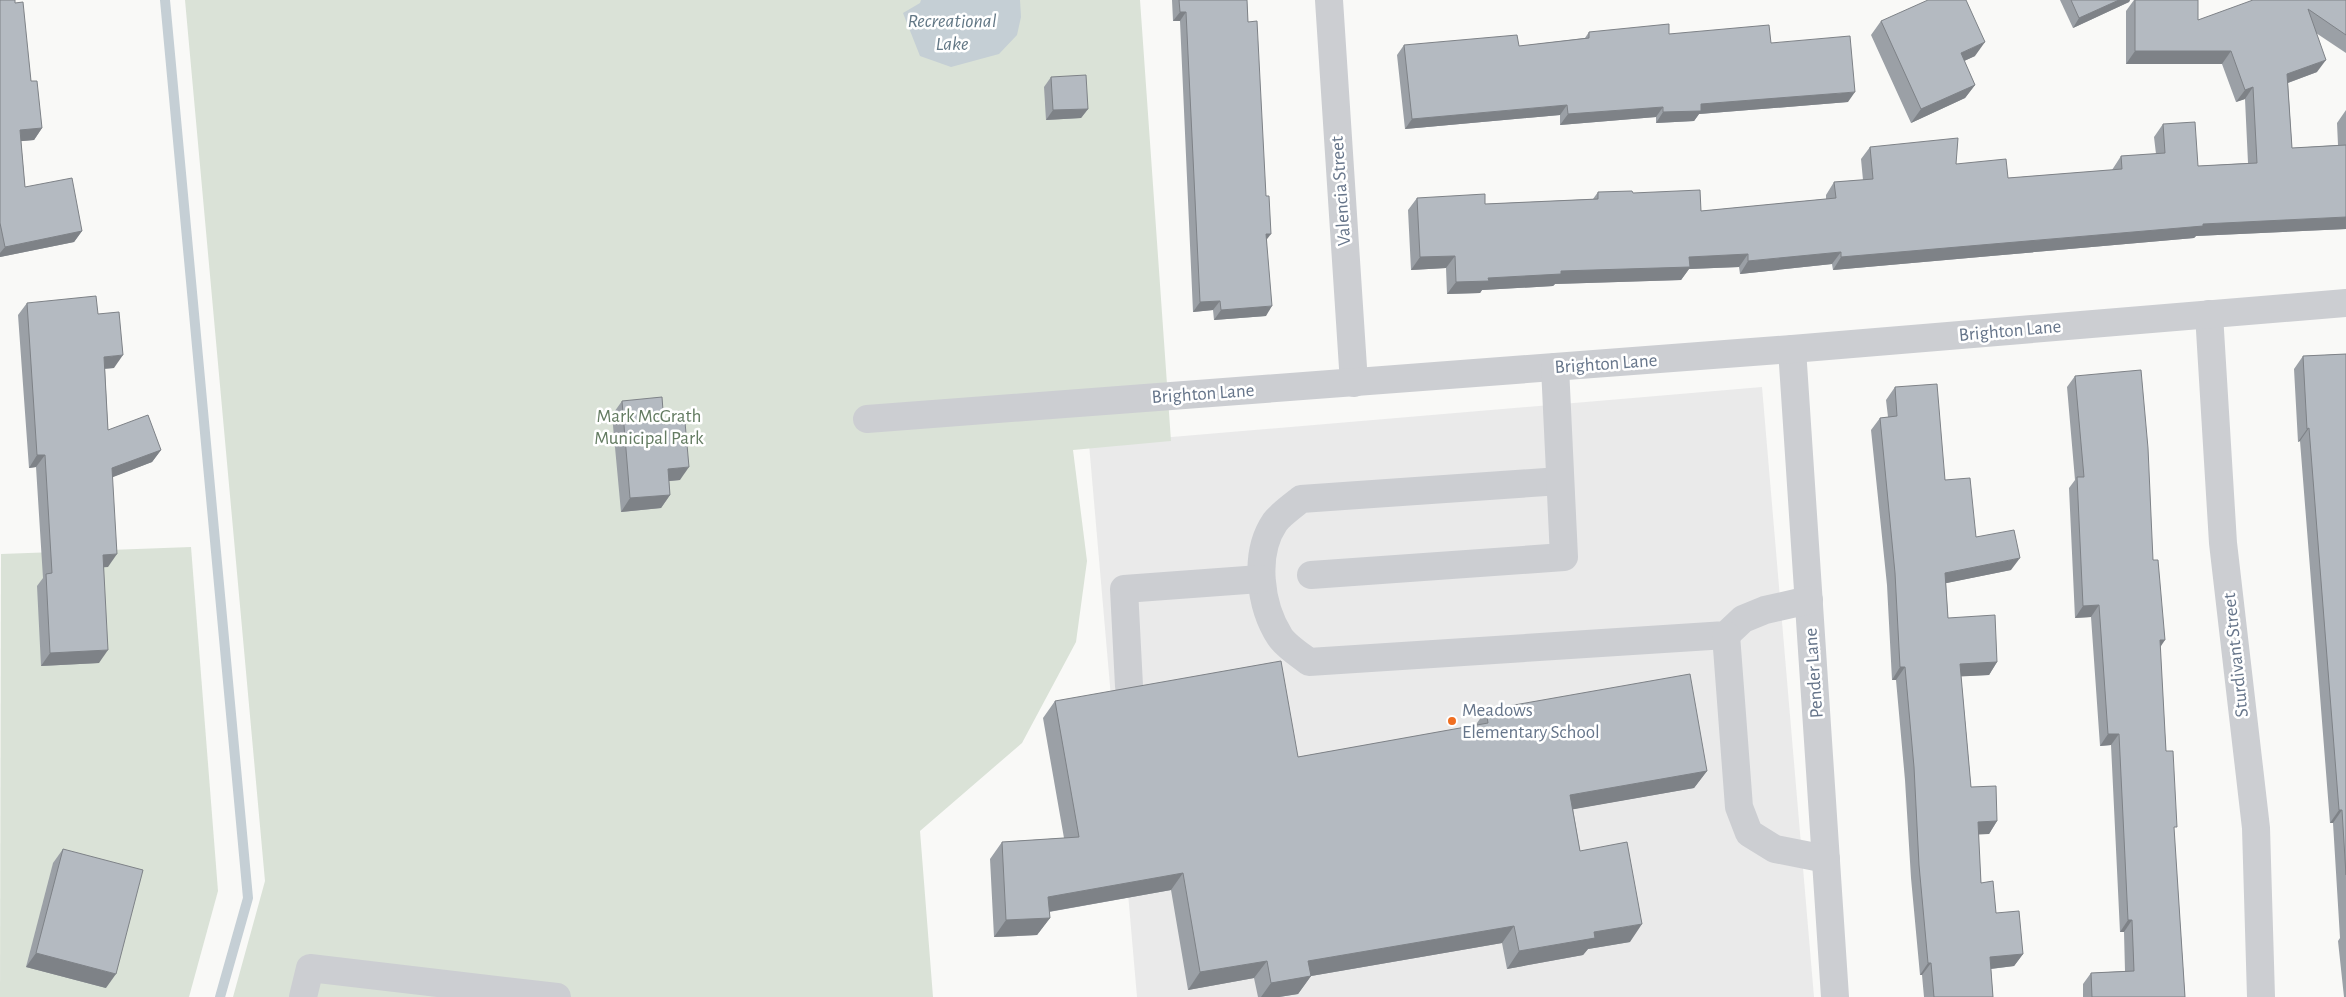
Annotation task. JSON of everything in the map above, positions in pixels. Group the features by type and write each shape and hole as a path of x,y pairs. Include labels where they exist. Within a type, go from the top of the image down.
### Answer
{"street":[{"name":"Valencia Street","path":"1329,0 1354,383"},
{"name":"Brighton Lane","path":"866,419 1555,368 2346,303"},
{"name":"Sturdivant Street","path":"2209,314 2224,543 2256,828 2261,997"},
{"name":"Pender Lane","path":"1792,349 1835,997"},
{"path":"1311,575 1564,557 1555,368"},
{"path":"1560,481 1301,499 1275,522 1263,549 1260,579 1263,597 1280,638 1309,662 1726,635 1743,619 1765,610 1809,600"},
{"path":"1129,686 1124,589 1260,579"},
{"path":"1726,635 1739,807 1749,833 1775,849 1826,860"},
{"path":"302,997 310,968 557,997"}],"shaded area":[{"name":"Meadows Elementary School","path":"1762,387 1814,997 1137,997 1089,444"}],"green space":[{"name":"Mark McGrath Municipal Park","path":"185,0 1140,0 1171,441 1073,450 1087,561 1076,642 1022,743 920,831 933,997 233,997 265,881"},
{"path":"191,547 218,891 189,997 0,997 1,554"}],"water":[{"name":"Recreational Lake","path":"921,0 1020,0 1021,17 1017,35 999,54 951,67 920,56 903,13 920,3"}],"building":[{"path":"0,0 15,0 15,3 23,2 31,81 37,81 42,128 20,130 25,187 72,178 82,231 5,247 0,223"},
{"path":"1179,0 1247,0 1248,22 1257,21 1266,196 1269,196 1271,234 1266,234 1272,306 1221,310 1220,301 1200,302 1186,12 1180,12"},
{"path":"1928,0 1966,0 1985,42 1961,53 1975,85 1921,109 1881,21"},
{"path":"2071,0 2119,0 2079,18"},
{"path":"2135,0 2198,0 2198,20 2253,0 2346,0 2346,35 2308,9 2326,60 2287,74 2292,148 2346,145 2346,217 2203,224 2203,226 1841,257 1841,252 1748,261 1748,254 1689,257 1690,267 1561,271 1561,274 1488,278 1489,281 1456,282 1455,256 1420,257 1417,198 1485,194 1485,204 1598,199 1598,192 1632,191 1633,193 1700,190 1701,211 1836,198 1834,182 1873,179 1870,147 1958,138 1956,164 2006,159 2008,178 2122,169 2121,156 2165,153 2163,124 2195,122 2198,166 2257,163 2253,87 2245,90 2231,51 2135,51"},
{"path":"1669,24 1669,34 1769,25 1771,43 1850,36 1855,92 1701,104 1701,111 1663,112 1663,107 1568,114 1567,105 1412,119 1404,45 1517,35 1519,46 1589,38 1589,32"},
{"path":"1086,75 1088,109 1053,110 1051,77"},
{"path":"96,296 98,314 119,312 123,355 104,357 108,430 148,415 161,450 112,468 117,554 103,555 108,650 50,653 46,574 52,573 45,455 37,455 27,303"},
{"path":"2346,354 2346,875 2342,810 2339,810 2309,428 2307,429 2303,356"},
{"path":"2141,370 2148,448 2153,560 2158,560 2165,640 2160,640 2166,751 2173,751 2177,827 2174,827 2185,997 2092,997 2091,973 2134,971 2132,920 2128,920 2119,734 2108,734 2099,605 2083,606 2077,477 2084,477 2075,376"},
{"path":"1937,384 1945,480 1970,478 1976,537 2014,530 2020,558 1945,573 1948,618 1995,615 1997,662 1960,664 1971,787 1996,786 1997,821 1978,822 1981,883 1993,881 1996,913 2019,911 2023,954 1990,957 1993,997 1934,997 1931,963 1928,963 1919,865 1914,767 1905,667 1900,667 1895,573 1880,418 1897,416 1895,387"},
{"path":"662,397 664,424 685,422 689,467 668,469 670,495 630,498 622,401"},
{"path":"1281,661 1298,757 1488,723 1486,710 1690,674 1707,771 1570,795 1580,851 1627,842 1642,924 1594,932 1595,938 1519,951 1514,926 1308,961 1311,976 1271,983 1267,961 1200,972 1183,873 1048,897 1050,918 1006,920 1002,842 1079,837 1055,701"},
{"path":"63,849 143,870 116,974 36,953"}],"waterway":[{"path":"165,0 248,898 220,997"}],"place":[{"name":"Meadows Elementary School","path":"1452,721"}]}
